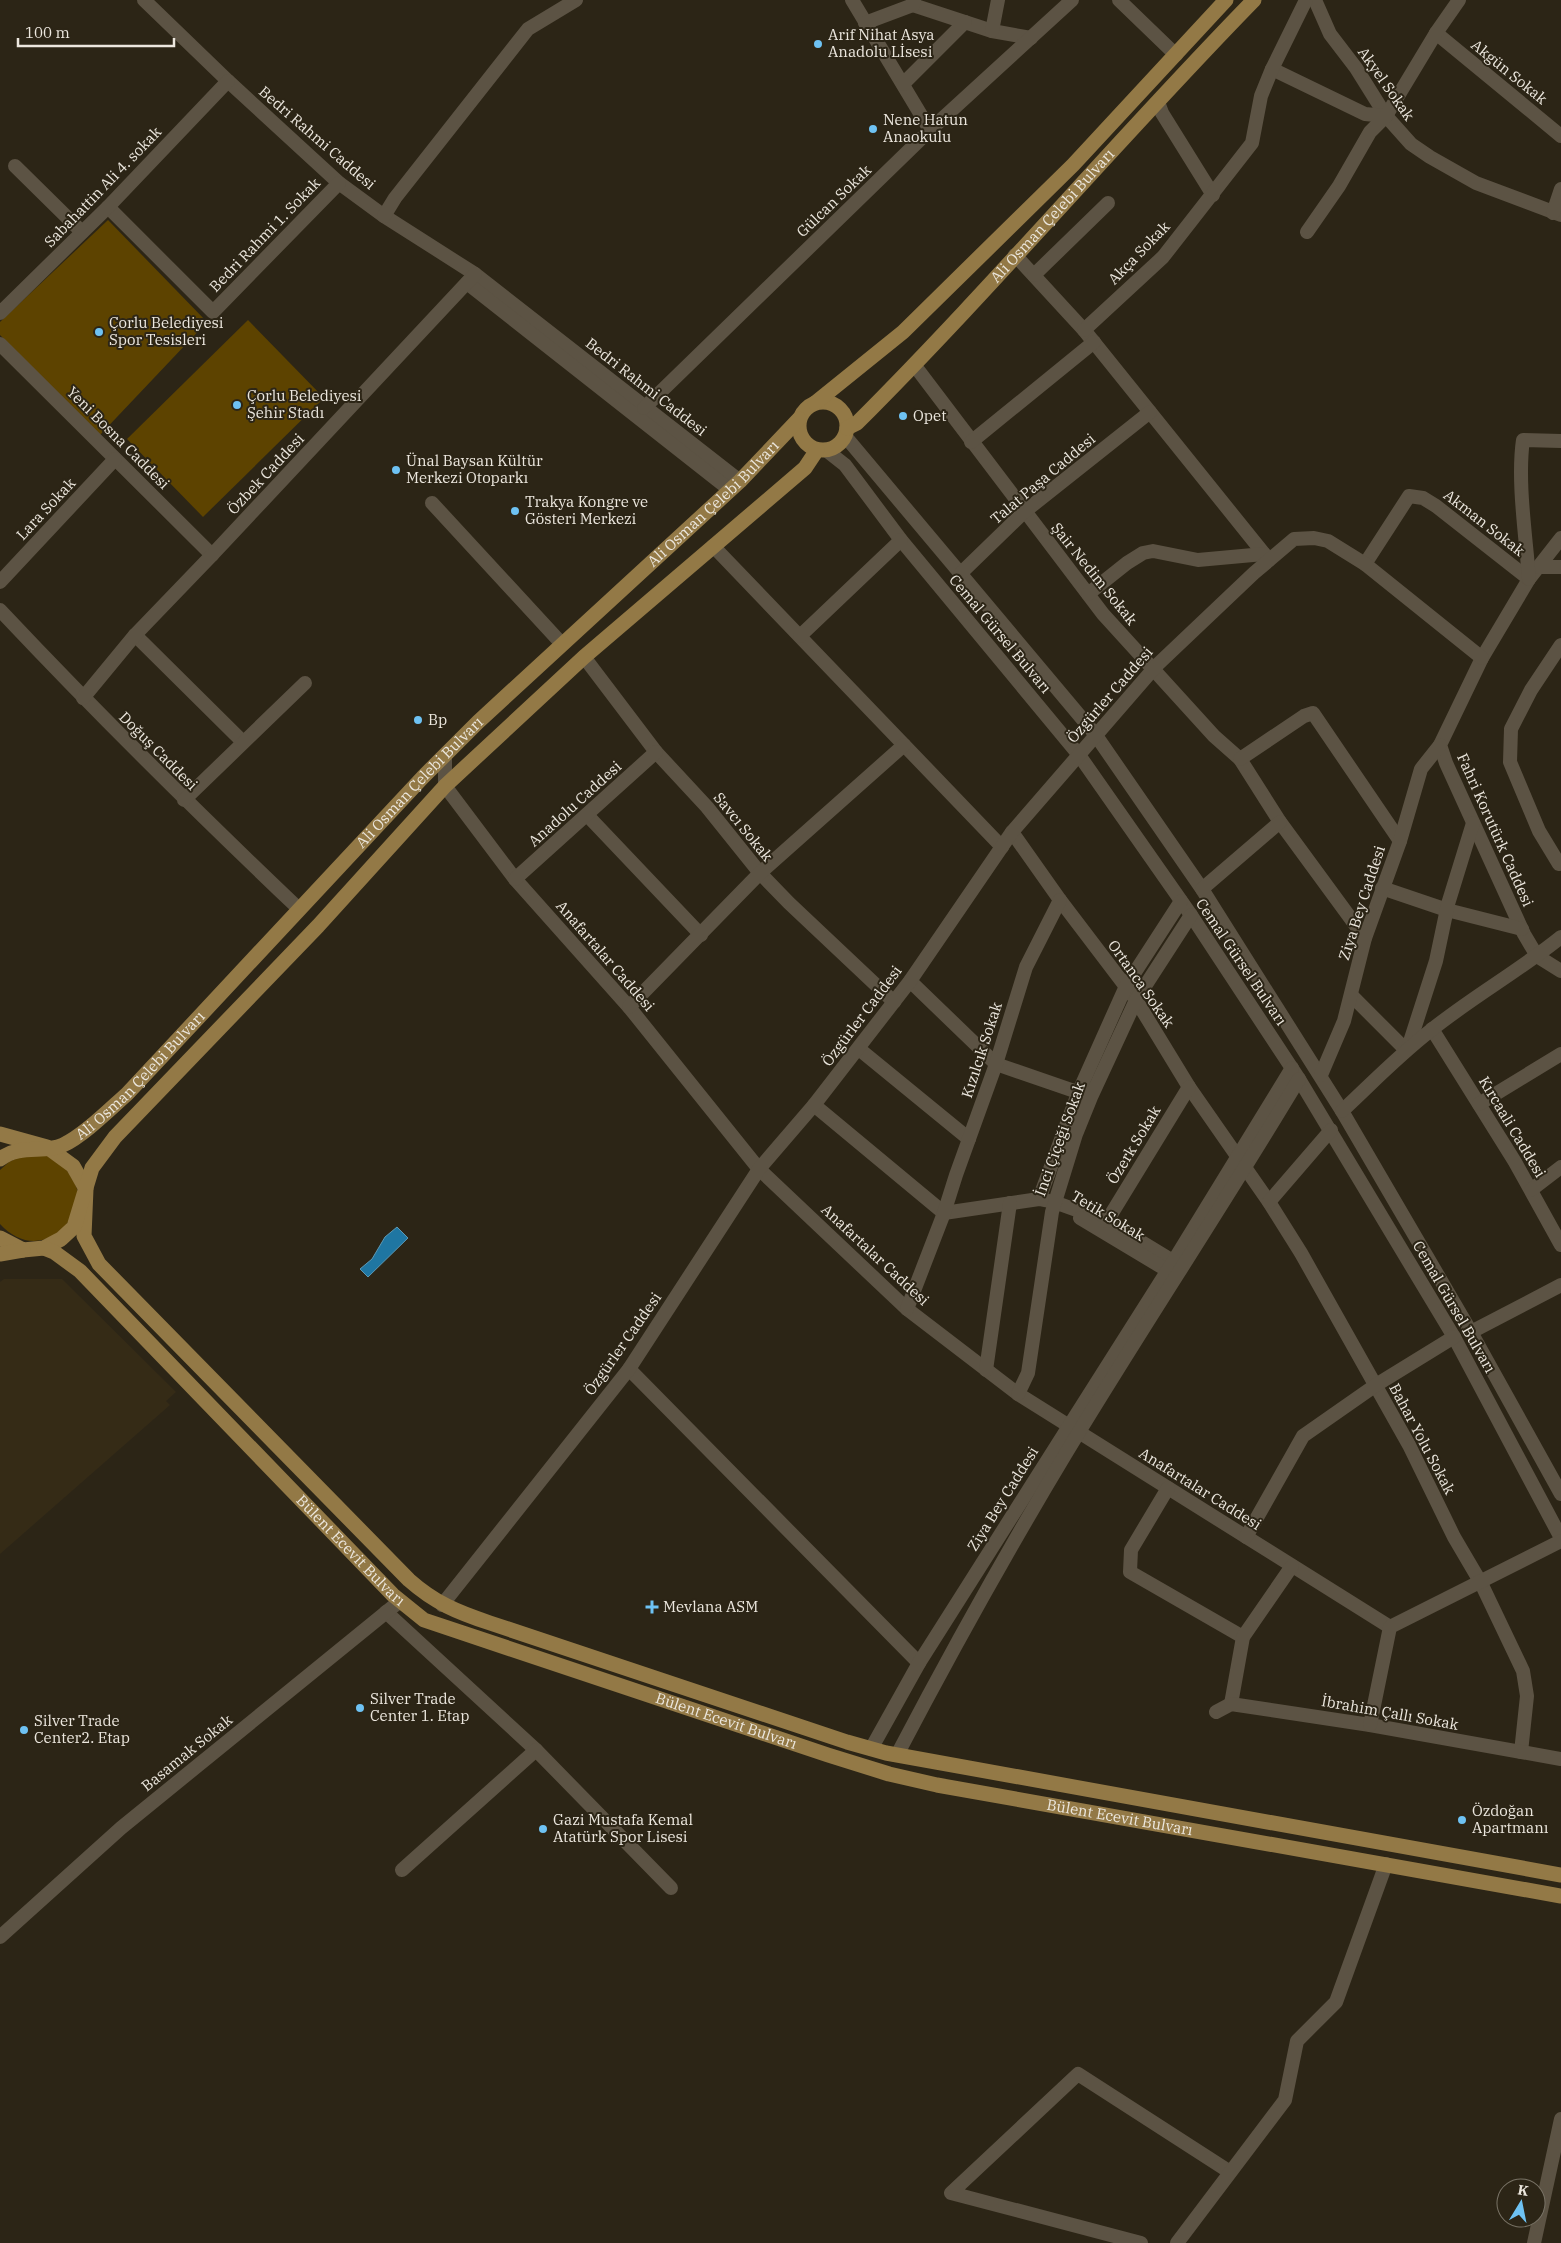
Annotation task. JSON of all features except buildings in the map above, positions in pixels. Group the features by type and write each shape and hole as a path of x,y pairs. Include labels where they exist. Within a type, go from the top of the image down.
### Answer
{"main road":[{"name":"Ali Osman Çelebi Bulvarı","path":"815,403 903,332 1073,164 1226,0"},
{"name":"Ali Osman Çelebi Bulvarı","path":"846,432 915,366 1189,66 1254,0"},
{"path":"822,402 837,406 846,420 846,432 840,443 822,450 804,442 798,427 799,420 808,407 815,403 822,402"},
{"name":"Ali Osman Çelebi Bulvarı","path":"0,1159 18,1150 62,1145 68,1142 126,1094 445,755 562,644 735,486 799,420"},
{"name":"Ali Osman Çelebi Bulvarı","path":"44,1248 61,1239 74,1227 92,1168 128,1123 318,926 445,786 584,657 805,468 822,450"},
{"path":"0,1134 47,1147 74,1166 86,1189 84,1236 99,1264 409,1580 442,1605 490,1623 871,1749 1561,1874"},
{"path":"0,1238 23,1250"},
{"path":"0,1254 44,1248"},
{"name":"Bülent Ecevit Bulvarı","path":"44,1248 54,1252 80,1271 400,1601 424,1620 889,1774 937,1785 1561,1896"}],"street":[{"name":"Bedri Rahmi Caddesi","path":"144,0 228,81 340,183 471,279 735,486"},
{"path":"852,0 930,130"},
{"path":"992,31 998,0"},
{"name":"Gülcan Sokak","path":"644,408 930,130 1072,0"},
{"path":"1119,0 1176,55"},
{"name":"Akça Sokak","path":"1084,330 1163,257 1213,196 1252,143 1261,96 1306,0"},
{"name":"Akyel Sokak","path":"1315,0 1330,34 1356,68 1386,116 1411,144 1476,183 1557,214"},
{"path":"1307,232 1339,186 1370,132 1386,116 1436,33 1459,0"},
{"path":"384,216 394,198 528,29 573,1"},
{"path":"865,22 913,3 992,31 1031,38"},
{"path":"902,84 965,22"},
{"name":"Akgün Sokak","path":"1436,33 1561,136"},
{"path":"1272,69 1365,114 1386,116"},
{"name":"Sabahattin Ali 4. sokak","path":"0,313 108,208 228,81"},
{"path":"1158,102 1162,113 1213,196"},
{"path":"15,166 82,232"},
{"name":"Bedri Rahmi 1. Sokak","path":"108,208 213,312 340,183"},
{"path":"1557,214 1561,189"},
{"path":"1034,275 1108,203"},
{"path":"1015,255 1084,330 1267,557"},
{"name":"Özbek Caddesi","path":"83,698 135,635 471,279"},
{"name":"Bedri Rahmi Caddesi","path":"528,323 644,408 735,486"},
{"path":"971,442 1094,342"},
{"name":"Yeni Bosna Caddesi","path":"0,344 212,555"},
{"name":"Şair Nedim Sokak","path":"915,366 1088,594 1214,736 1240,759 1280,822 1365,938"},
{"name":"Talat Paşa Caddesi","path":"960,574 1024,512 1150,412"},
{"name":"Cemal Gürsel Bulvarı","path":"846,432 960,574 1095,734 1202,888 1342,1111 1471,1332 1561,1494"},
{"path":"1529,579 1521,451 1523,440 1561,441"},
{"name":"Cemal Gürsel Bulvarı","path":"822,450 845,466 901,540 1079,755 1191,915 1331,1130 1454,1337 1561,1540"},
{"name":"Lara Sokak","path":"0,582 115,459"},
{"name":"Akman Sokak","path":"1365,564 1409,496 1423,498 1436,506 1529,579"},
{"path":"432,503 562,644"},
{"name":"Özgürler Caddesi","path":"442,1605 629,1369 759,1169 814,1105 910,981 1012,832 1153,669 1267,557 1294,539 1314,538 1328,541 1365,564 1482,658"},
{"name":"Fahri Korutürk Caddesi","path":"1561,538 1529,579 1482,658 1440,745 1446,764 1522,928 1537,956 1561,971"},
{"path":"800,636 901,540"},
{"path":"713,546 1002,847"},
{"path":"1088,594 1127,563 1143,553 1152,551 1198,560 1267,557"},
{"path":"1539,567 1561,567"},
{"name":"Doğuş Caddesi","path":"0,610 83,698 184,800 300,909"},
{"path":"135,635 243,742"},
{"path":"1561,645 1531,690 1511,729 1510,762 1539,831 1559,864 1561,862"},
{"name":"Savcı Sokak","path":"584,657 656,752 707,807 760,873 789,904 894,1002"},
{"path":"184,800 306,683"},
{"path":"1240,759 1304,716 1313,713 1400,841"},
{"path":"629,1007 701,936 760,873 904,745"},
{"name":"Ziya Bey Caddesi","path":"1320,1075 1344,1021 1352,996 1365,938 1400,841 1421,770 1440,745"},
{"name":"Anadolu Caddesi","path":"515,879 656,752"},
{"path":"445,755 445,786"},
{"name":"Anafartalar Caddesi","path":"445,786 515,879 629,1007 759,1169 907,1309 1018,1394 1390,1627"},
{"path":"587,815 701,936"},
{"path":"1202,888 1280,822"},
{"path":"1407,1050 1436,961 1447,910 1474,823"},
{"name":"Ortanca Sokak","path":"1012,832 1060,900 1136,1000 1188,1087 1242,1163"},
{"path":"1382,888 1447,910 1522,928"},
{"name":"Kızılcık Sokak","path":"907,1309 944,1213 996,1064 1026,967 1060,900"},
{"name":"İnci Çiçeği Sokak","path":"1039,1199 1085,1094 1126,986 1181,901"},
{"name":"İnci Çiçeği Sokak","path":"1018,1394 1028,1373 1054,1202 1076,1134 1085,1094 1136,1000 1191,915"},
{"path":"1342,1111 1432,1029 1537,956 1561,937"},
{"path":"910,981 996,1064 1085,1094"},
{"path":"1352,996 1407,1050"},
{"name":"Kırcaali Caddesi","path":"1432,1029 1480,1104 1561,1245"},
{"path":"859,1048 969,1139"},
{"path":"1480,1104 1561,1054"},
{"name":"Ziya Bey Caddesi","path":"871,1749 918,1663 1074,1430 1296,1074"},
{"name":"Özerk Sokak","path":"1107,1221 1188,1087"},
{"path":"814,1105 944,1213 1039,1199 1054,1202"},
{"path":"1269,1202 1331,1130"},
{"name":"Bahar Yolu Sokak","path":"1242,1163 1301,1252 1410,1445 1454,1537 1481,1583 1523,1671 1527,1696 1521,1752"},
{"path":"1531,1190 1561,1167"},
{"name":"Tetik Sokak","path":"1054,1202 1107,1221 1176,1269"},
{"name":"Tetik Sokak","path":"1054,1202 1176,1269"},
{"path":"986,1370 1010,1203"},
{"path":"1471,1332 1561,1285"},
{"path":"1246,1537 1303,1436 1376,1386 1454,1337"},
{"path":"629,1369 918,1663"},
{"name":"Ziya Bey Caddesi","path":"897,1755 1074,1430"},
{"path":"1168,1488 1132,1550 1130,1572 1243,1636"},
{"path":"1370,1725 1390,1627 1481,1583 1561,1540"},
{"path":"1216,1712 1231,1704 1243,1636 1292,1566"},
{"name":"Basamak Sokak","path":"0,1937 121,1828 400,1601"},
{"path":"386,1612 536,1750 671,1888"},
{"name":"İbrahim Çallı Sokak","path":"1231,1704 1370,1725 1561,1759"},
{"path":"402,1870 536,1750"},
{"path":"1177,2243 1285,2100 1297,2041 1336,2002 1386,1864"},
{"path":"1141,2243 950,2193 1078,2074 1230,2172"},
{"path":"1534,2243 1558,2142 1561,2119"}],"shaded area":[{"name":"Çorlu Belediyesi Spor Tesisleri","path":"108,220 207,322 99,436 0,335 0,322"},
{"path":"248,320 324,398 203,517 127,439"},
{"path":"24,1155 45,1155 57,1160 68,1172 78,1193 78,1202 69,1221 53,1235 36,1241 17,1237 0,1224 0,1170 9,1162"},
{"path":"4,1279 62,1279 176,1392 166,1401 170,1405 0,1554 0,1282"}],"water":[{"path":"397,1227 408,1238 368,1277 360,1269 372,1259 385,1237"}],"place":[{"name":"Arif Nihat Asya Anadolu Lİsesi","path":"818,44"},
{"name":"Nene Hatun Anaokulu","path":"873,129"},
{"name":"Çorlu Belediyesi Spor Tesisleri","path":"99,332"},
{"name":"Çorlu Belediyesi Şehir Stadı","path":"237,405"},
{"name":"Opet","path":"903,416"},
{"name":"Ünal Baysan Kültür Merkezi Otoparkı","path":"396,470"},
{"name":"Trakya Kongre ve Gösteri Merkezi","path":"515,511"},
{"name":"Bp","path":"418,720"},
{"name":"Mevlana ASM","path":"652,1607"},
{"name":"Silver Trade Center 1. Etap","path":"360,1708"},
{"name":"Silver Trade Center2. Etap","path":"24,1730"},
{"name":"Özdoğan Apartmanı","path":"1462,1820"},
{"name":"Gazi Mustafa Kemal Atatürk Spor Lisesi","path":"543,1829"}]}
